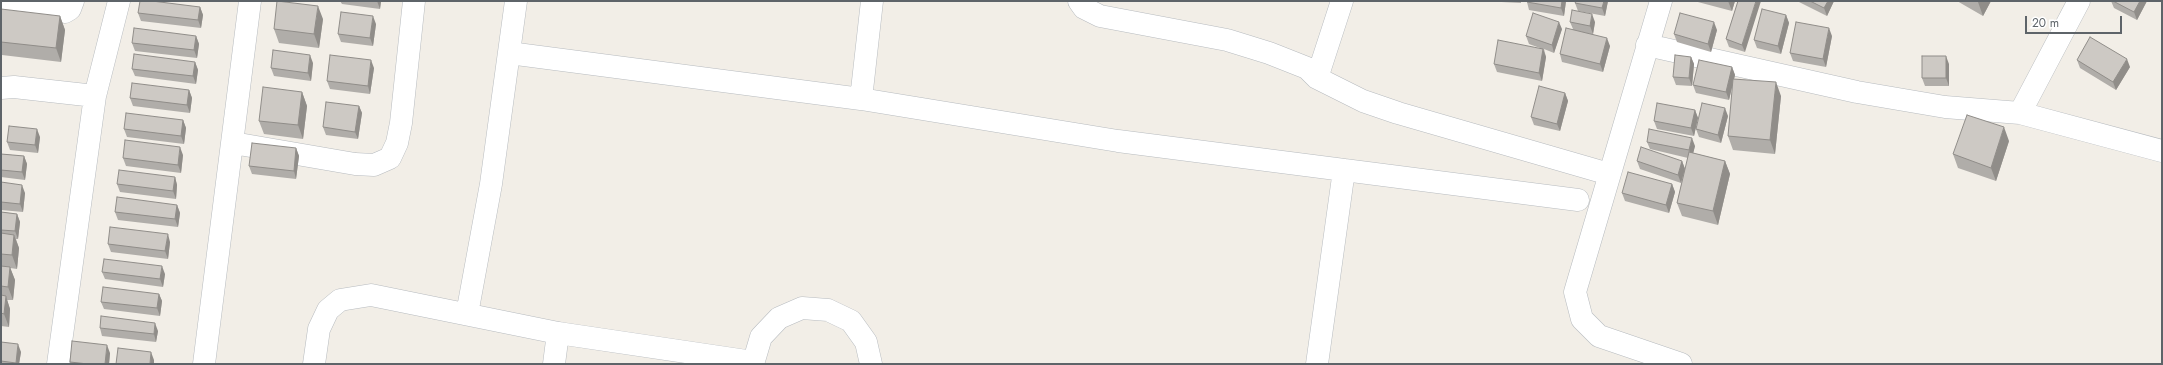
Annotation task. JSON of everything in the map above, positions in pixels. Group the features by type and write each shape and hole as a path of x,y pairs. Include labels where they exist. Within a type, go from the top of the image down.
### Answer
{"street":[{"path":"1,1 65,12 70,9 73,1"},
{"path":"58,364 95,96 119,1"},
{"path":"204,364 250,1"},
{"path":"233,143 355,164 374,165 390,158 397,143 401,123 414,1"},
{"path":"467,314 491,184 516,1"},
{"path":"861,99 872,1"},
{"path":"1079,1 1084,8 1100,16 1227,40 1269,53 1307,68 1317,78 1363,101 1398,113 1610,174"},
{"path":"1317,78 1342,1"},
{"path":"1661,1 1575,292 1582,319 1599,336 1681,364"},
{"path":"2020,113 2079,1"},
{"path":"1647,45 1857,92 1945,107 2020,113 2162,151"},
{"path":"509,53 861,99 1118,141 1578,200"},
{"path":"1,88 14,87 95,96"},
{"path":"1317,364 1344,170"},
{"path":"314,364 319,329 328,310 340,300 371,295 558,333 753,363 761,337 778,318 802,308 828,310 851,322 866,342 871,364"},
{"path":"554,364 558,333"}],"building":[{"path":"140,1 200,7 198,20 138,13"},
{"path":"277,1 318,6 314,34 274,29"},
{"path":"1527,1 1562,1 1561,8"},
{"path":"1576,1 1604,1 1602,8 1575,3"},
{"path":"1738,1 1756,1 1742,45 1726,39"},
{"path":"1810,1 1828,1 1824,8"},
{"path":"2113,1 2140,1 2134,12"},
{"path":"1,9 60,16 56,48 1,42"},
{"path":"1762,9 1786,15 1778,46 1754,40"},
{"path":"1572,10 1592,14 1590,26 1570,22"},
{"path":"341,12 373,16 370,38 338,34"},
{"path":"1533,13 1559,22 1552,45 1526,36"},
{"path":"1680,13 1714,22 1708,44 1674,34"},
{"path":"1796,22 1829,28 1823,59 1790,53"},
{"path":"134,28 196,36 194,50 132,43"},
{"path":"1566,28 1607,38 1600,64 1560,54"},
{"path":"2090,37 2127,59 2113,82 2077,60"},
{"path":"1498,40 1543,49 1539,73 1494,64"},
{"path":"273,50 310,55 308,73 271,68"},
{"path":"134,54 195,62 193,76 132,69"},
{"path":"330,55 371,60 368,86 327,81"},
{"path":"1675,55 1691,57 1689,78 1673,77"},
{"path":"1922,56 1946,56 1946,78 1922,78"},
{"path":"1699,60 1732,67 1726,92 1693,85"},
{"path":"1733,79 1776,82 1770,140 1728,136"},
{"path":"132,83 189,90 187,105 130,98"},
{"path":"1539,86 1565,93 1557,124 1531,117"},
{"path":"263,87 302,92 298,125 259,121"},
{"path":"326,102 359,106 355,132 323,127"},
{"path":"1657,103 1695,110 1691,128 1654,121"},
{"path":"1702,103 1725,108 1718,135 1696,129"},
{"path":"126,113 183,120 181,136 124,129"},
{"path":"1967,115 2004,127 1991,168 1953,154"},
{"path":"9,126 37,129 35,145 7,142"},
{"path":"1649,129 1692,138 1689,150 1647,142"},
{"path":"125,140 180,147 178,165 123,158"},
{"path":"252,143 296,148 294,171 249,166"},
{"path":"1641,147 1682,161 1678,175 1637,161"},
{"path":"1689,152 1725,161 1713,211 1677,203"},
{"path":"1,154 24,156 22,172 1,170"},
{"path":"119,170 175,177 173,191 117,184"},
{"path":"1628,172 1672,184 1666,205 1622,193"},
{"path":"1,182 22,185 20,204 1,202"},
{"path":"117,197 177,205 175,219 115,212"},
{"path":"1,212 17,214 15,231 1,230"},
{"path":"110,227 168,234 165,251 108,244"},
{"path":"1,233 14,235 12,255 1,254"},
{"path":"104,259 162,266 160,279 102,272"},
{"path":"1,266 10,267 8,287 1,286"},
{"path":"103,287 159,294 157,308 101,302"},
{"path":"1,295 6,296 4,314 1,313"},
{"path":"101,316 155,323 154,334 100,328"},
{"path":"72,341 107,345 105,364 70,362"},
{"path":"1,342 18,344 16,363 1,361"},
{"path":"118,348 151,352 150,364 116,364"}]}
